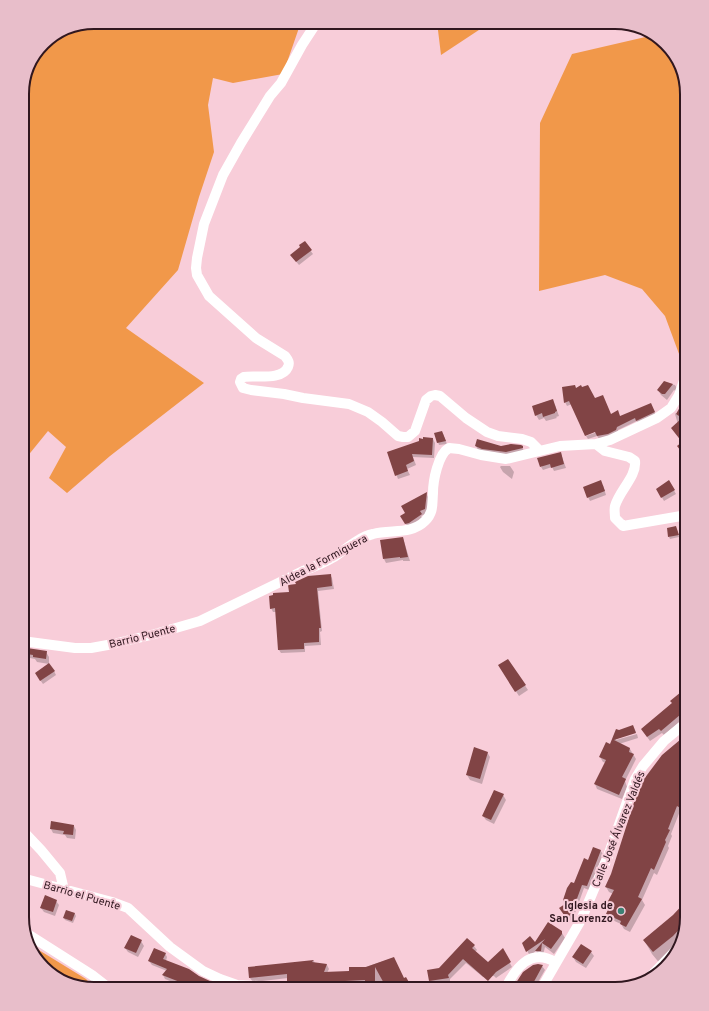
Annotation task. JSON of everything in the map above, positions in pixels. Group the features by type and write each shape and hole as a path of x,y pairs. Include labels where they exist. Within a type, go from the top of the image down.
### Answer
{"street":[{"path":"313,29 281,83 270,96 240,143 226,170 216,190 204,224 197,258 197,275 210,296 256,338 285,356 288,360 289,365 282,374 244,377 241,379 241,385 243,388 251,390 349,404 368,412 398,436 403,437 408,437 415,430 426,400 431,396 440,396 466,418 487,432 498,436 522,439 531,442 539,450"},
{"name":"Aldea la Formiguera","path":"255,595 322,563 372,534 405,531 425,521 432,511 434,503 434,485 439,461 441,455 449,448 506,459 539,450 572,445 596,444 610,440 657,418 672,408 680,393"},
{"path":"596,444 605,451 629,457 635,461 636,466 634,472 618,498 614,508 615,518 623,526 680,516"},
{"name":"Barrio Puente","path":"29,642 75,648 91,648 113,644 200,621 255,595"},
{"name":"Calle José Álvarez Valdés","path":"545,982 581,920 608,856 635,779 643,766 664,741 680,728"},
{"path":"29,837 60,873 64,890"},
{"name":"Barrio el Puente","path":"29,880 112,902 128,908 170,947 203,971 230,982"},
{"path":"32,937 92,974 102,982"},
{"path":"509,982 516,969 532,958 550,958 555,962"}],"shaded area":[{"path":"299,29 283,74 233,83 213,78 208,105 214,152 199,197 178,270 126,328 204,383 110,456 67,493 49,478 66,447 48,431 29,454 29,90 34,69 40,58 48,48 58,40 81,30"},
{"path":"438,29 480,29 441,55"},
{"path":"645,37 655,42 667,54 678,77 680,94 680,357 665,316 642,289 605,275 539,291 540,123 572,54"},
{"path":"38,950 89,982 73,979 48,963 42,957"}],"building":[{"path":"305,241 312,250 296,262 290,255"},
{"path":"664,381 673,384 665,394 662,394 657,390"},
{"path":"575,385 576,388 581,385 582,387 588,385 595,398 603,395 611,414 618,410 620,416 651,403 655,412 636,421 635,418 617,427 616,430 608,434 597,436 595,432 585,436 569,401 564,403 562,387"},
{"path":"553,399 557,411 555,413 543,417 542,413 535,416 532,406"},
{"path":"680,407 680,417 676,414"},
{"path":"680,420 680,439 671,428"},
{"path":"442,431 446,441 437,443 434,433"},
{"path":"423,437 433,438 432,455 412,454 414,461 406,465 408,471 395,476 387,452 419,441 419,438 423,439"},
{"path":"477,439 501,446 511,444 521,445 523,448 506,452 482,449 475,446"},
{"path":"561,452 564,464 551,468 550,464 540,467 537,458"},
{"path":"601,480 605,491 587,498 583,487"},
{"path":"669,480 675,490 661,498 656,489"},
{"path":"427,492 425,509 420,511 422,514 405,524 400,516 405,513 401,506"},
{"path":"676,526 679,535 668,537 667,528"},
{"path":"403,537 408,557 383,559 380,540"},
{"path":"331,574 332,586 317,588 321,628 319,628 319,642 304,643 304,649 278,650 275,608 270,609 269,596 273,595 273,593 289,592 288,585 296,584 295,582 308,576"},
{"path":"29,648 47,651 46,659 33,657 33,655 29,654"},
{"path":"508,659 526,685 515,692 498,665"},
{"path":"49,663 55,671 40,681 35,673"},
{"path":"680,693 680,715 661,731 659,729 647,737 641,729 672,703 670,701"},
{"path":"633,725 636,733 614,740 630,748 629,752 634,754 622,777 626,779 619,795 594,784 606,760 599,757 606,742 610,744 616,729 619,730"},
{"path":"680,740 680,808 677,806 668,829 670,830 665,840 666,842 654,870 651,868 638,897 642,899 626,927 620,924 621,921 606,914 610,905 607,903 614,890 605,887 611,874 636,796 644,779 662,755"},
{"path":"474,747 488,752 480,779 466,775"},
{"path":"494,790 504,794 491,820 482,816"},
{"path":"51,821 74,825 73,835 63,834 64,831 50,829"},
{"path":"593,847 601,850 587,886 582,885 572,912 567,919 559,908 565,904 563,900 567,888 571,882 574,883 584,858 588,860"},
{"path":"45,895 57,900 53,912 40,908"},
{"path":"680,908 678,930 653,952 643,940"},
{"path":"66,910 75,913 72,921 63,918"},
{"path":"548,922 562,931 562,934 551,949 542,943 541,951 535,951 545,939 526,952 522,943 530,936 535,942"},
{"path":"131,935 142,940 136,953 124,948"},
{"path":"467,938 475,945 472,948 488,962 503,948 511,962 496,972 488,981 463,959 448,975 449,978 429,981 427,970 439,968"},
{"path":"581,944 592,951 583,964 572,957"},
{"path":"154,948 166,953 163,959 189,969 210,982 180,982 162,975 167,969 148,961"},
{"path":"394,957 404,978 406,977 409,982 383,982 375,967 375,982 365,982 365,980 345,982 287,982 287,974 249,978 248,967 314,960 312,962 327,964 324,972 349,971 349,967 366,967"},
{"path":"533,965 543,965 534,982 517,982 523,972"}],"place":[{"name":"Iglesia de San Lorenzo","path":"621,911"}]}
